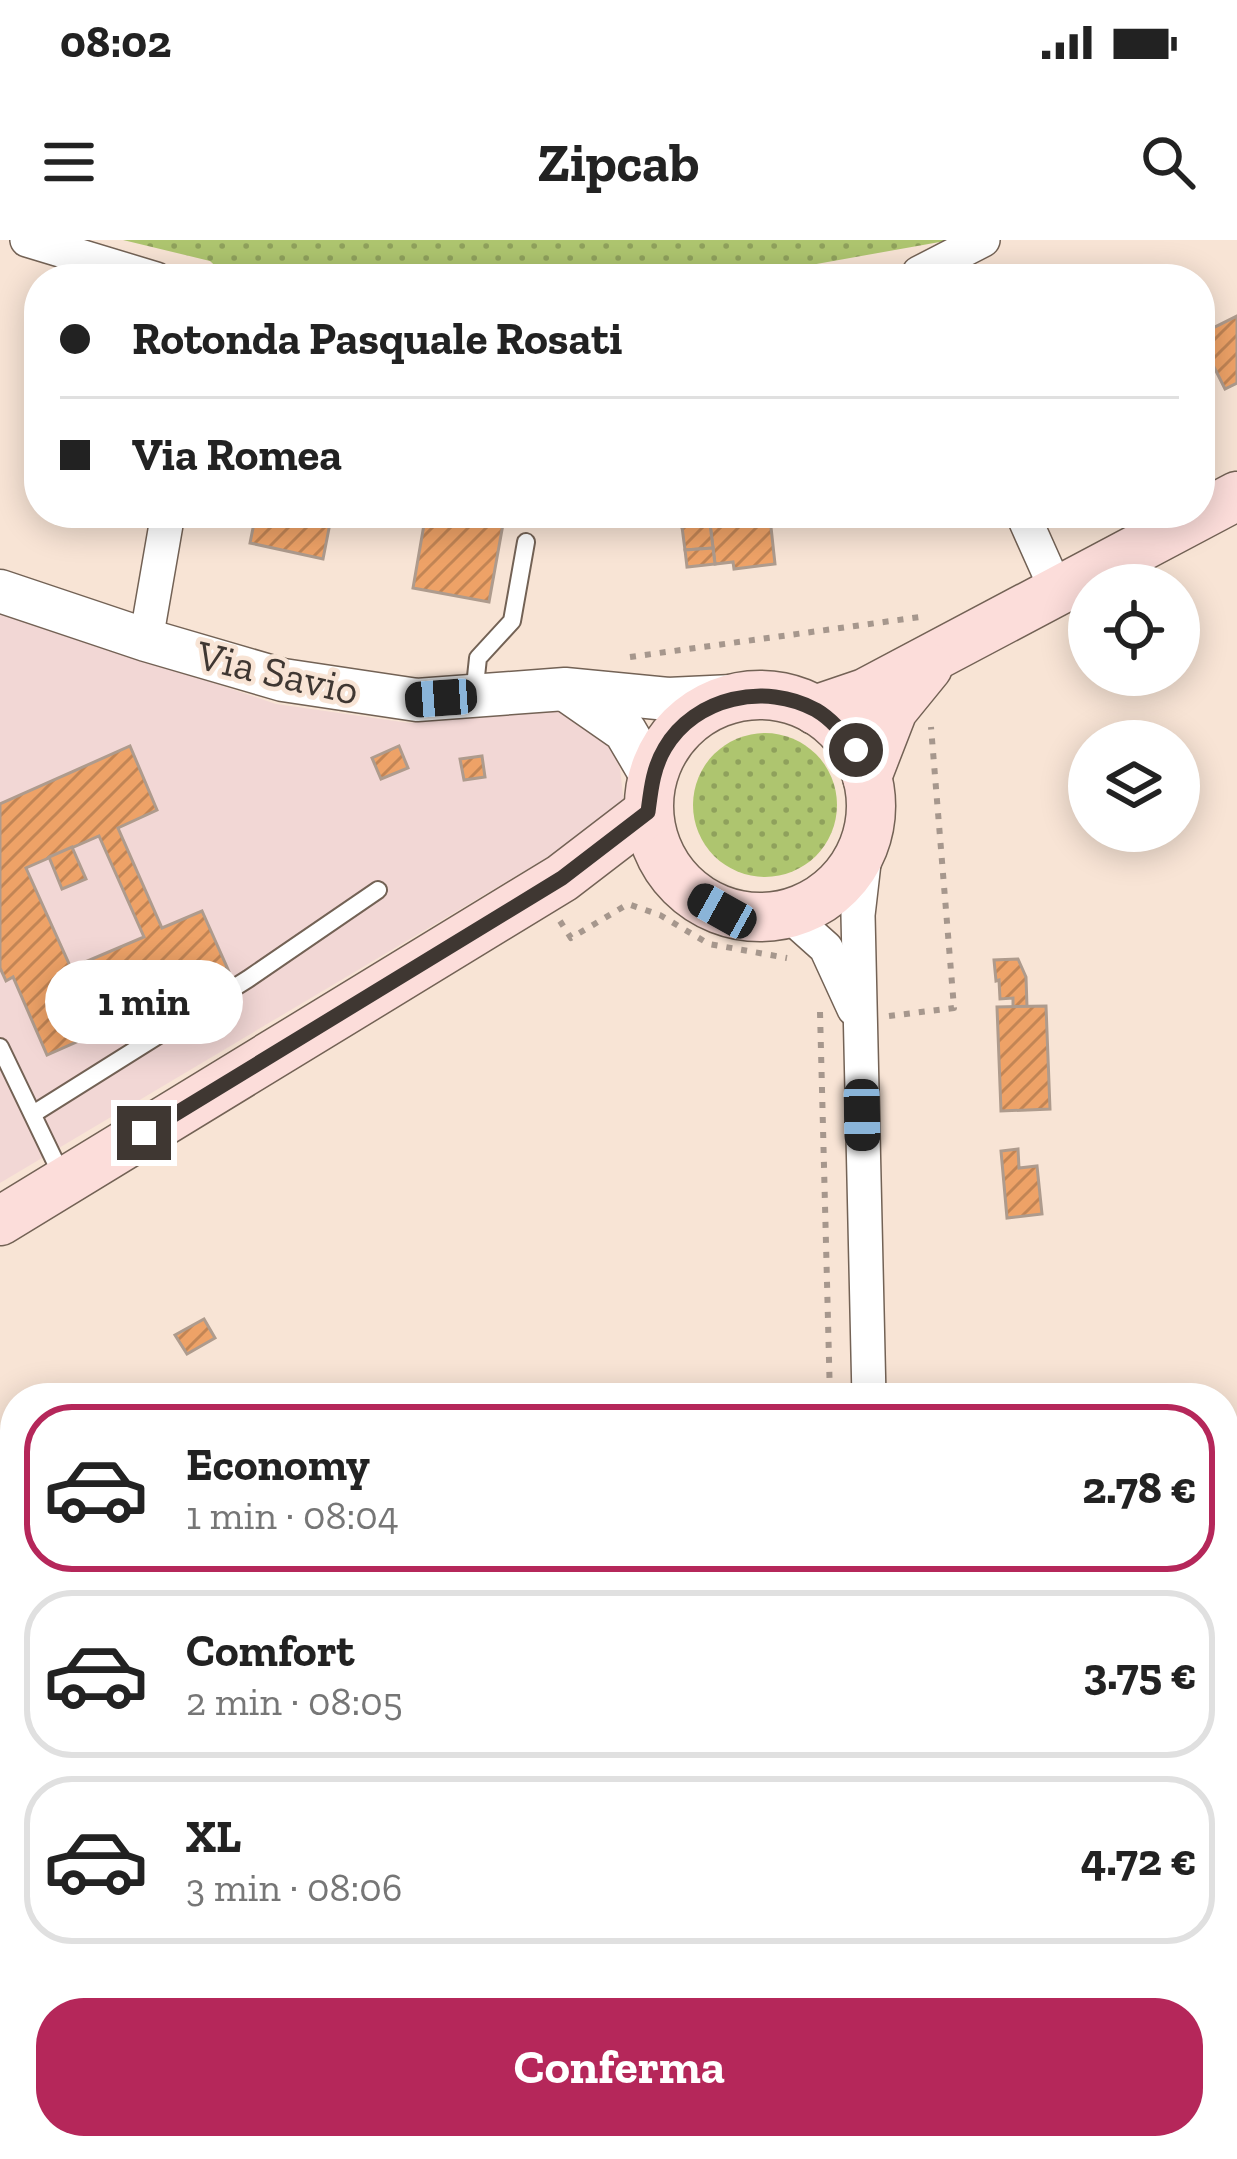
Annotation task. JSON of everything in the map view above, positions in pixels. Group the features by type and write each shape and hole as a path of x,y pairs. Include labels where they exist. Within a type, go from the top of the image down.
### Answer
{"main road":[{"path":"815,710 865,693 934,634 1057,589 1175,528"},
{"path":"867,777 893,710 934,634"},
{"path":"754,695 785,698 815,710 838,727 856,750 867,777 871,807 867,837 850,872 824,898 788,914 755,918 722,911 693,896 670,872 655,843 650,795 666,746 690,719 720,702 754,695"},
{"path":"0,1221 552,884 650,795"},
{"path":"552,884 670,872"}],"street":[{"path":"26,240 106,264"},
{"path":"941,264 983,240"},
{"path":"146,640 165,528"},
{"path":"1029,528 1057,589"},
{"name":"Via Savio","path":"0,592 283,680 417,700 565,689 668,699 754,695"},
{"path":"565,689 625,731 650,795"},
{"path":"867,837 858,915 869,1383"},
{"path":"788,914 826,948 859,1020"}],"lane":[{"path":"474,696 478,658 512,621 526,542"},
{"path":"33,1114 248,979 378,890"},
{"path":"0,1047 65,1181"}],"path":[{"path":"565,689 633,656 934,634"},
{"path":"820,1024 954,1008 930,720"},
{"path":"552,884 571,938 628,904 661,915 709,944 784,956 796,968"},
{"path":"820,1007 830,1383"}],"shaded area":[{"path":"0,611 276,704 409,723 553,706 608,742 619,761 624,803 605,823 0,1183"}],"green space":[{"path":"123,240 951,240 816,264 210,261"},
{"path":"765,733 793,738 816,754 832,777 837,805 832,833 816,856 793,872 765,877 737,872 714,856 698,833 693,805 698,777 714,754 737,738"}],"building":[{"path":"1237,316 1237,383 1225,389 1215,369 1215,327"},
{"path":"253,528 329,528 323,559 250,543"},
{"path":"423,528 502,528 489,602 413,588"},
{"path":"682,528 710,528 713,548 685,550"},
{"path":"710,528 771,528 775,564 734,569 733,562 715,564"},
{"path":"713,548 715,564 687,567 685,550"},
{"path":"130,746 157,810 118,828 162,928 202,911 230,974 47,1055 13,977 6,981 0,968 0,804","holes":["99,836 144,937 71,968 26,868"]},
{"path":"399,746 408,768 381,779 372,758"},
{"path":"482,756 485,777 464,780 460,759"},
{"path":"72,847 86,879 62,889 49,857"},
{"path":"1018,959 1026,977 1027,1007 1013,1007 1013,998 1000,999 996,981 994,960"},
{"path":"1046,1006 1050,1109 1001,1111 997,1007"},
{"path":"1018,1149 1019,1168 1037,1166 1042,1214 1007,1218 1001,1151"},
{"path":"204,1319 215,1338 187,1354 175,1335"}],"route":[{"path":"144,1133 562,878 648,812 652,777 666,746 690,719 720,702 754,695 785,698 815,710 838,727 856,750"}]}
